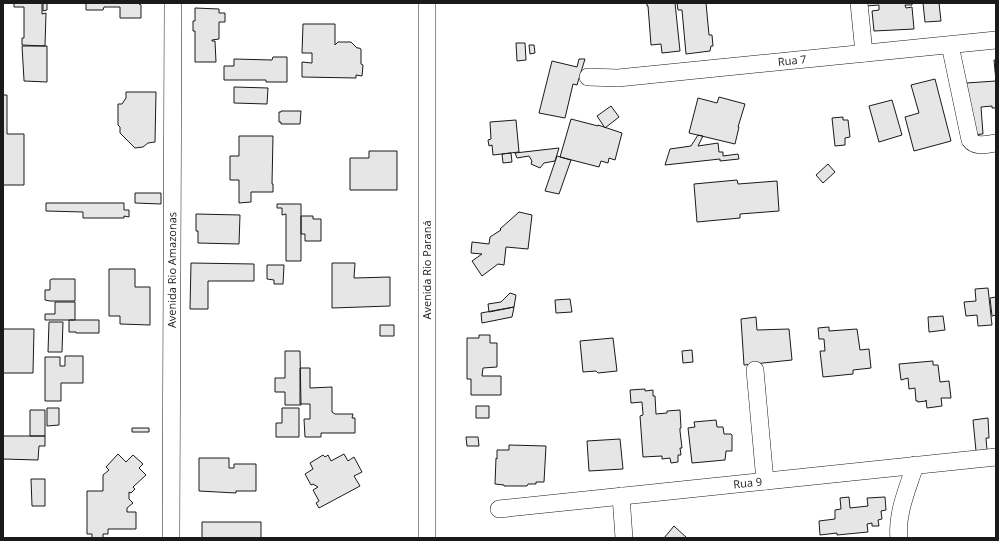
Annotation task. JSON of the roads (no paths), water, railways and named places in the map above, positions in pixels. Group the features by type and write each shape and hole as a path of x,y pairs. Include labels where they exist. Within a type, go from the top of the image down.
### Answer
{"street":[{"name":"Avenida Rio Amazonas","path":"170,538 173,3"},
{"name":"Avenida Rio Paraná","path":"427,3 427,538"},
{"path":"859,3 864,53"},
{"name":"Rua 7","path":"588,77 618,78 996,40"},
{"path":"950,45 970,140 973,144 978,145 996,143"},
{"path":"755,370 766,481"},
{"name":"Rua 9","path":"499,509 996,457"},
{"path":"899,538 898,530 901,512 915,465"},
{"path":"621,496 624,538"}]}
